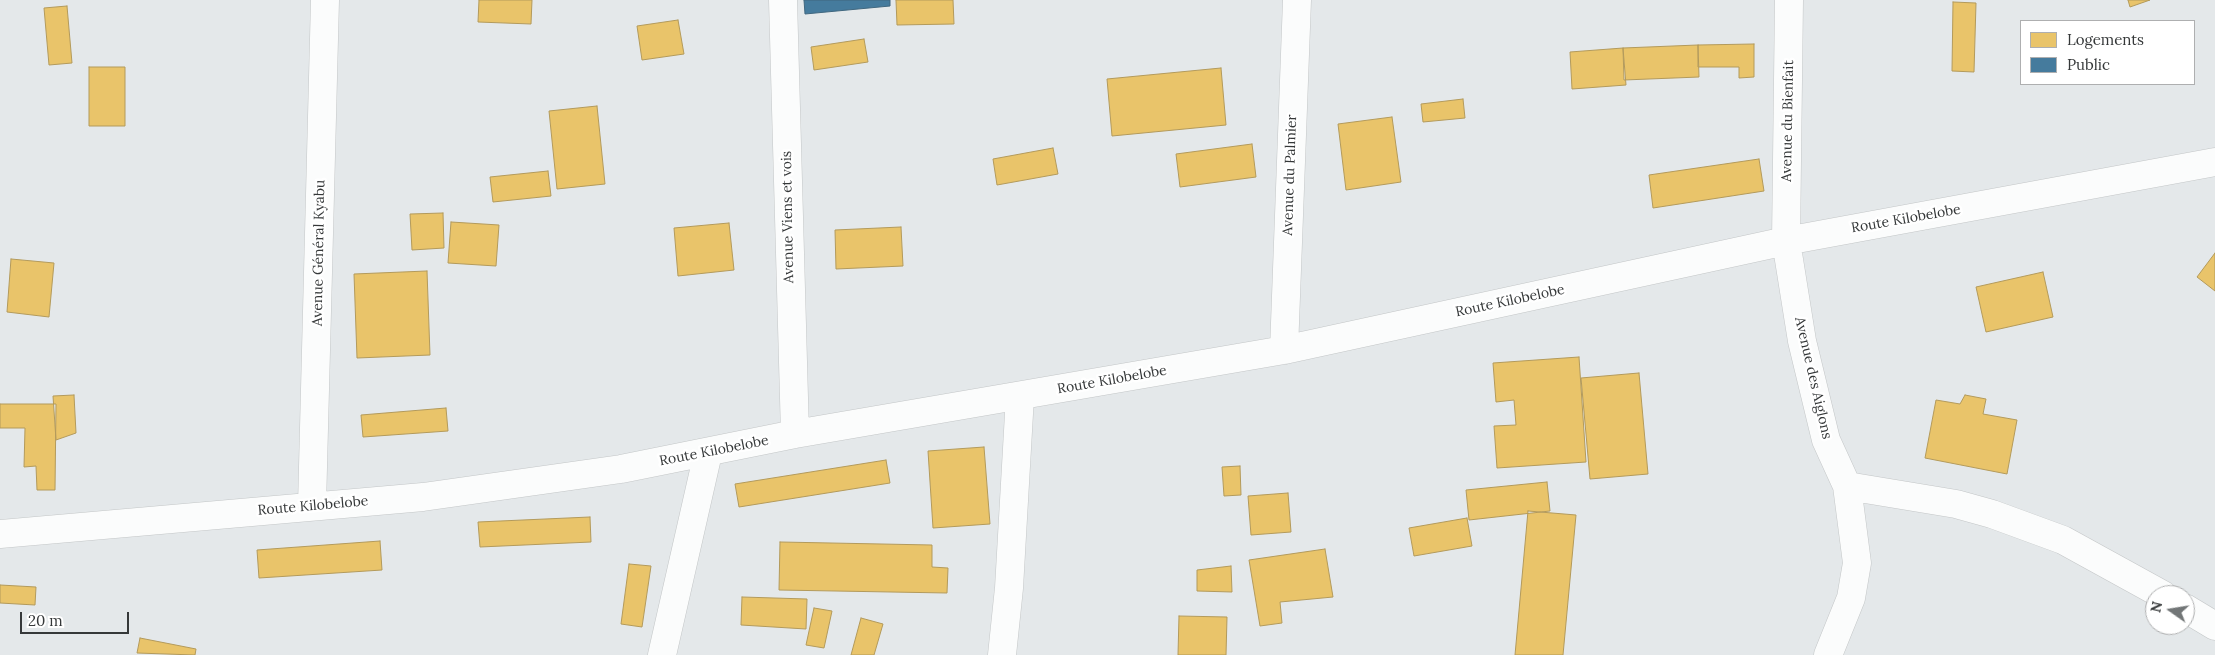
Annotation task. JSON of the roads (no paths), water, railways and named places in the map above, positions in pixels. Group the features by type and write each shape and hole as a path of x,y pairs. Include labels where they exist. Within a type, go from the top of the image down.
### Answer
{"street":[{"name":"Avenue Général Kyabu","path":"312,506 325,0"},
{"name":"Avenue Viens et vois","path":"783,0 795,434"},
{"name":"Avenue du Palmier","path":"1284,350 1297,0"},
{"name":"Avenue du Bienfait","path":"1786,241 1789,0"},
{"name":"Route Kilobelobe","path":"0,534 423,497 523,484 708,453 795,434 1284,350 1786,241 2215,162"},
{"name":"Avenue des Aiglons","path":"1786,241 1802,341 1826,440 1847,486 1857,563 1851,598 1828,655"},
{"path":"1002,655 1009,588 1020,396"},
{"path":"662,655 708,453"},
{"path":"1847,486 1956,504 1992,514 2063,540 2145,585"},
{"path":"2195,614 2215,626"}]}
